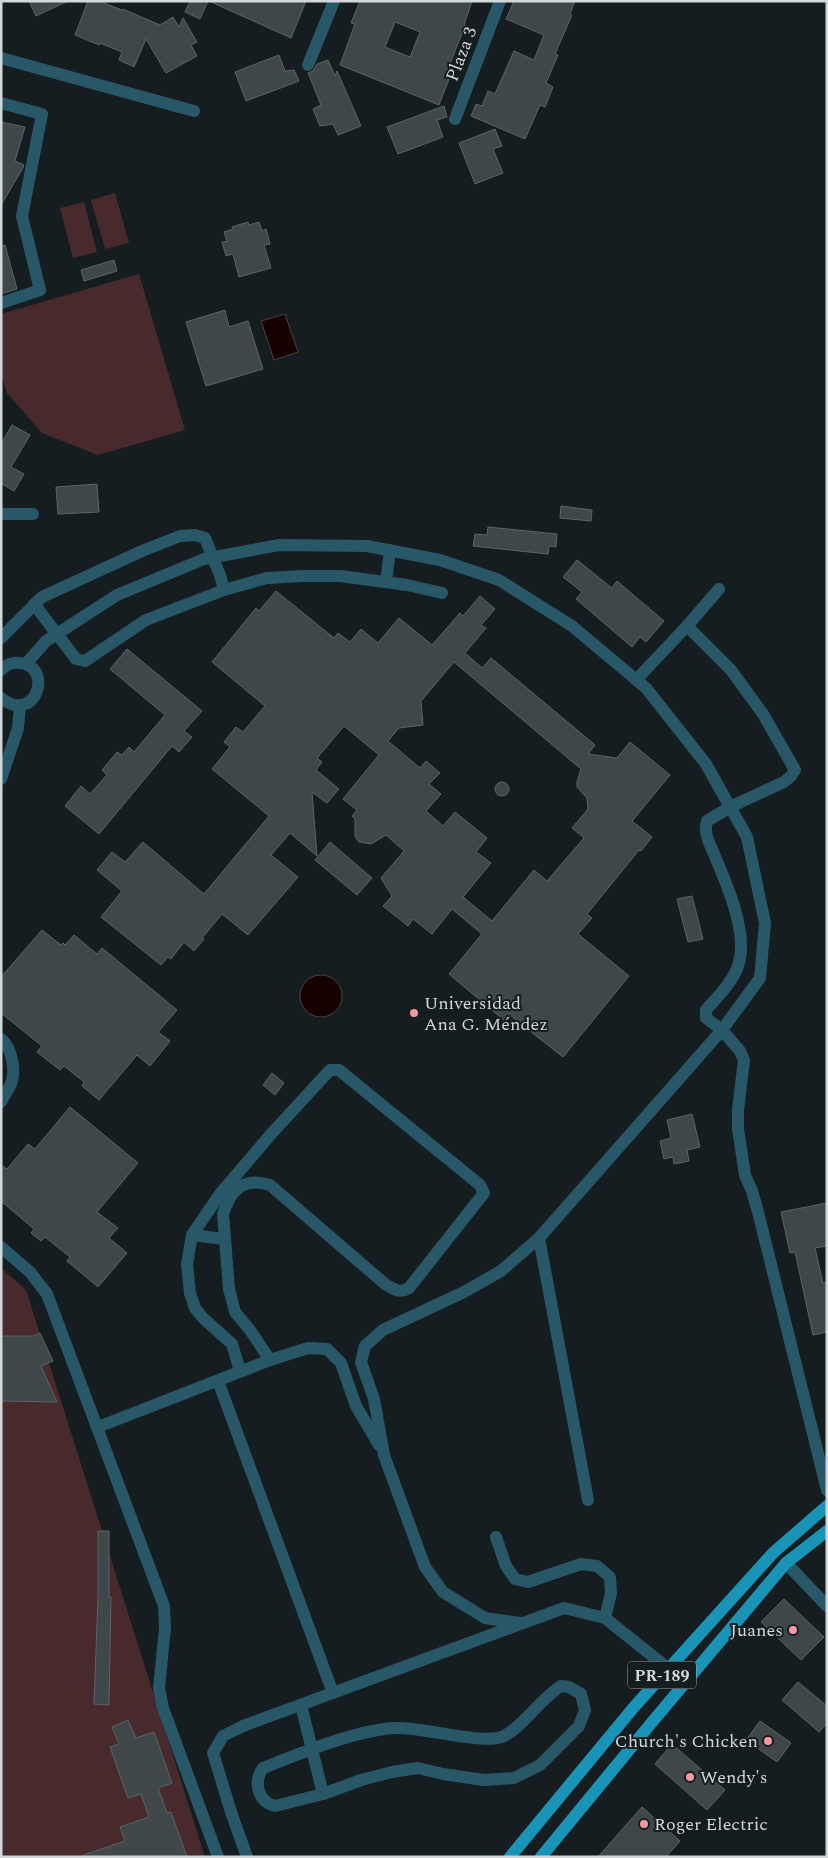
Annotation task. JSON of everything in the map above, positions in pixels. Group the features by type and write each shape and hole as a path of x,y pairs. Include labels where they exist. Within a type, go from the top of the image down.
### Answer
{"main road":[{"name":"PR-189","path":"510,1857 634,1707 669,1668 774,1552 827,1506"},
{"name":"PR-189","path":"546,1855 685,1682 786,1563 827,1531"}],"street":[{"path":"308,65 334,1"},
{"name":"Plaza 3","path":"455,119 500,1"},
{"path":"1,58 194,111"},
{"path":"1,103 42,114 22,216 40,290 1,303"},
{"path":"1,514 33,514"},
{"path":"1,638 42,597 142,551 180,536 195,535 205,538 214,556 224,590"},
{"path":"26,664 46,640 117,595 204,558 279,545 367,546 440,560 499,580 572,626 646,688 706,764 747,837 765,923 760,978 722,1030 539,1238 501,1271 464,1292 383,1330 365,1346 361,1362 374,1399 384,1455"},
{"path":"386,582 390,550"},
{"path":"34,604 76,659 85,661 146,620 224,590 267,578 340,576 442,592"},
{"path":"636,680 719,589"},
{"path":"687,626 731,670 763,714 795,770 784,782 730,807 706,821 706,832 739,925 739,962 726,985 706,1010 706,1018 722,1030 740,1050 744,1060 738,1110 738,1129 744,1175 752,1191 758,1212 827,1490"},
{"path":"1,670 11,664 26,664 34,670 39,686 31,700 20,705 7,703 1,698"},
{"path":"1,779 18,728 20,705"},
{"path":"1,1039 4,1041 12,1059 12,1082 1,1102"},
{"path":"240,1371 232,1344 203,1318 195,1308 190,1293 187,1264 192,1235 220,1194 324,1076 330,1070 344,1072 480,1185 484,1193 409,1288 404,1291 398,1291 385,1284 270,1185 258,1181 240,1186 226,1206 223,1214 229,1288 235,1312 250,1330 270,1360"},
{"path":"192,1235 224,1239"},
{"path":"539,1238 588,1500"},
{"path":"1,1247 30,1272 47,1294 164,1606 165,1628 158,1688 162,1708 218,1857"},
{"path":"98,1427 218,1382 240,1371 270,1360 308,1348 327,1349 342,1363 356,1406 384,1455 425,1567 443,1592 485,1618 522,1623"},
{"path":"218,1382 333,1693"},
{"path":"496,1537 506,1566 515,1580 528,1582 581,1564 597,1566 610,1577 611,1594 605,1618"},
{"path":"786,1563 827,1606"},
{"path":"247,1857 231,1812 214,1753 223,1736 243,1726 564,1608 605,1618 685,1682"},
{"path":"561,1686 569,1687 581,1694 585,1710 579,1726 540,1765 514,1778 484,1780 418,1768 361,1780 323,1794 276,1806 268,1805 263,1801 257,1782 258,1774 263,1768 312,1750 369,1732 394,1728 413,1728 481,1739 503,1737 513,1731 550,1693 561,1686"},
{"path":"301,1704 323,1794"}],"shaded area":[{"path":"115,193 129,243 105,249 91,200"},
{"path":"84,202 97,252 73,258 60,208"},
{"path":"139,274 185,430 98,455 42,433 7,393 1,374 1,314"},
{"path":"285,314 298,352 274,360 261,321"},
{"path":"321,975 336,981 342,996 336,1011 321,1017 306,1011 300,996 306,981"},
{"path":"1,1268 26,1290 205,1857 1,1857"}],"building":[{"path":"29,1 68,1 36,16"},
{"path":"88,1 99,1 123,9 160,25 173,17 179,27 183,18 197,42 191,45 197,56 166,73 146,39 134,67 119,60 122,52 75,35"},
{"path":"190,1 208,1 200,19 185,12"},
{"path":"209,1 306,1 291,38"},
{"path":"360,1 472,1 465,26 447,71 446,78 449,79 439,105 340,65 355,24 351,23","holes":["395,22 420,32 410,57 385,47"]},
{"path":"514,1 575,1 570,14 572,15 555,54 558,55 546,83 553,87 545,107 540,105 525,139 471,116 476,104 482,106 488,91 495,94 514,51 534,60 544,35 506,19"},
{"path":"279,55 285,71 294,70 299,81 246,101 235,72"},
{"path":"328,60 335,76 337,71 361,126 338,135 333,124 320,126 313,109 321,105 308,73 313,71 317,64"},
{"path":"444,106 447,117 437,120 443,137 398,154 387,127"},
{"path":"1,122 25,127 15,161 24,165 1,205"},
{"path":"495,129 502,146 493,149 503,173 475,184 459,143"},
{"path":"248,222 249,225 259,222 262,231 266,229 270,244 264,245 271,268 239,277 233,254 226,256 222,242 227,241 224,232 233,229 232,227"},
{"path":"5,245 17,289 1,294 1,246"},
{"path":"114,260 117,271 84,281 81,270"},
{"path":"225,310 229,327 248,321 263,369 206,386 186,322"},
{"path":"12,425 30,435 11,467 24,474 14,491 2,484 1,486 1,444"},
{"path":"97,484 99,512 58,514 56,487"},
{"path":"561,506 592,510 591,521 560,518"},
{"path":"488,527 557,534 556,547 549,546 548,554 473,546 475,534 487,535"},
{"path":"577,560 612,588 617,581 664,621 646,642 640,637 632,647 576,599 582,592 563,577"},
{"path":"276,591 334,638 338,633 350,642 361,629 378,643 399,618 432,645 460,613 463,616 480,596 495,609 481,625 486,628 465,653 482,668 491,658 595,745 588,754 617,758 630,742 670,775 632,821 652,837 641,851 639,850 587,914 592,918 578,934 629,976 563,1057 511,1016 506,1022 449,974 482,934 452,909 432,934 413,919 408,926 383,906 392,896 381,878 404,851 386,835 371,844 359,842 355,836 355,819 352,816 357,810 343,799 379,755 344,726 317,758 322,762 316,770 339,789 327,803 312,792 317,856 290,833 271,855 298,877 248,935 222,914 194,951 184,942 171,959 168,957 161,965 101,917 122,891 97,870 112,852 125,862 143,842 204,894 269,816 212,769 230,747 224,742 236,727 243,732 265,706 212,662 256,608 259,611","holes":["454,662 581,769 577,787 587,798 588,809 572,828 584,838 547,881 534,870 492,921 463,897 491,863 476,852 487,838 455,812 443,826 426,811 441,794 429,784 440,773 426,761 420,768 388,741 399,728 423,725 421,701"]},
{"path":"127,649 202,711 184,731 192,737 179,752 172,746 99,834 65,806 81,786 90,794 107,775 102,770 117,752 122,755 129,747 134,752 165,715 110,669"},
{"path":"502,782 507,784 509,789 507,794 502,796 497,794 495,789 497,784"},
{"path":"330,842 372,878 357,895 315,860"},
{"path":"692,896 703,939 688,942 677,899"},
{"path":"42,930 61,945 63,943 65,945 74,935 97,954 102,948 177,1010 158,1032 170,1041 150,1066 137,1055 99,1100 82,1086 84,1082 64,1066 60,1070 37,1052 42,1046 1,1013 1,977"},
{"path":"272,1073 284,1083 275,1095 263,1085"},
{"path":"70,1107 138,1163 97,1212 118,1228 109,1238 127,1253 98,1287 67,1261 70,1257 45,1237 41,1241 31,1233 34,1229 1,1201 1,1165 7,1169 28,1144 35,1149"},
{"path":"692,1114 700,1147 687,1150 689,1161 674,1164 673,1157 664,1159 660,1141 671,1138 667,1120"},
{"path":"827,1203 827,1246 815,1248 823,1283 827,1282 827,1332 813,1335 795,1252 790,1253 781,1212"},
{"path":"40,1333 53,1361 41,1366 57,1402 1,1401 1,1336 33,1336"},
{"path":"98,1531 109,1531 109,1597 111,1597 109,1705 94,1704 98,1597"},
{"name":"Juanes","path":"784,1599 824,1637 801,1660 761,1622"},
{"path":"798,1682 827,1706 827,1723 819,1732 782,1700"},
{"path":"128,1720 136,1738 154,1732 172,1783 158,1788 167,1813 171,1812 187,1857 84,1857 84,1855 125,1841 120,1827 149,1817 141,1794 128,1798 110,1747 119,1744 112,1727"},
{"name":"Church's Chicken","path":"760,1721 791,1743 777,1762 746,1740"},
{"name":"Wendy's","path":"672,1744 725,1790 707,1810 655,1764"},
{"name":"Roger Electric","path":"642,1807 680,1841 666,1857 598,1857"}],"place":[{"name":"Universidad Ana G. Méndez","path":"414,1013"},
{"name":"Juanes","path":"793,1630"},
{"name":"Church's Chicken","path":"768,1741"},
{"name":"Wendy's","path":"690,1777"},
{"name":"Roger Electric","path":"644,1824"}]}
